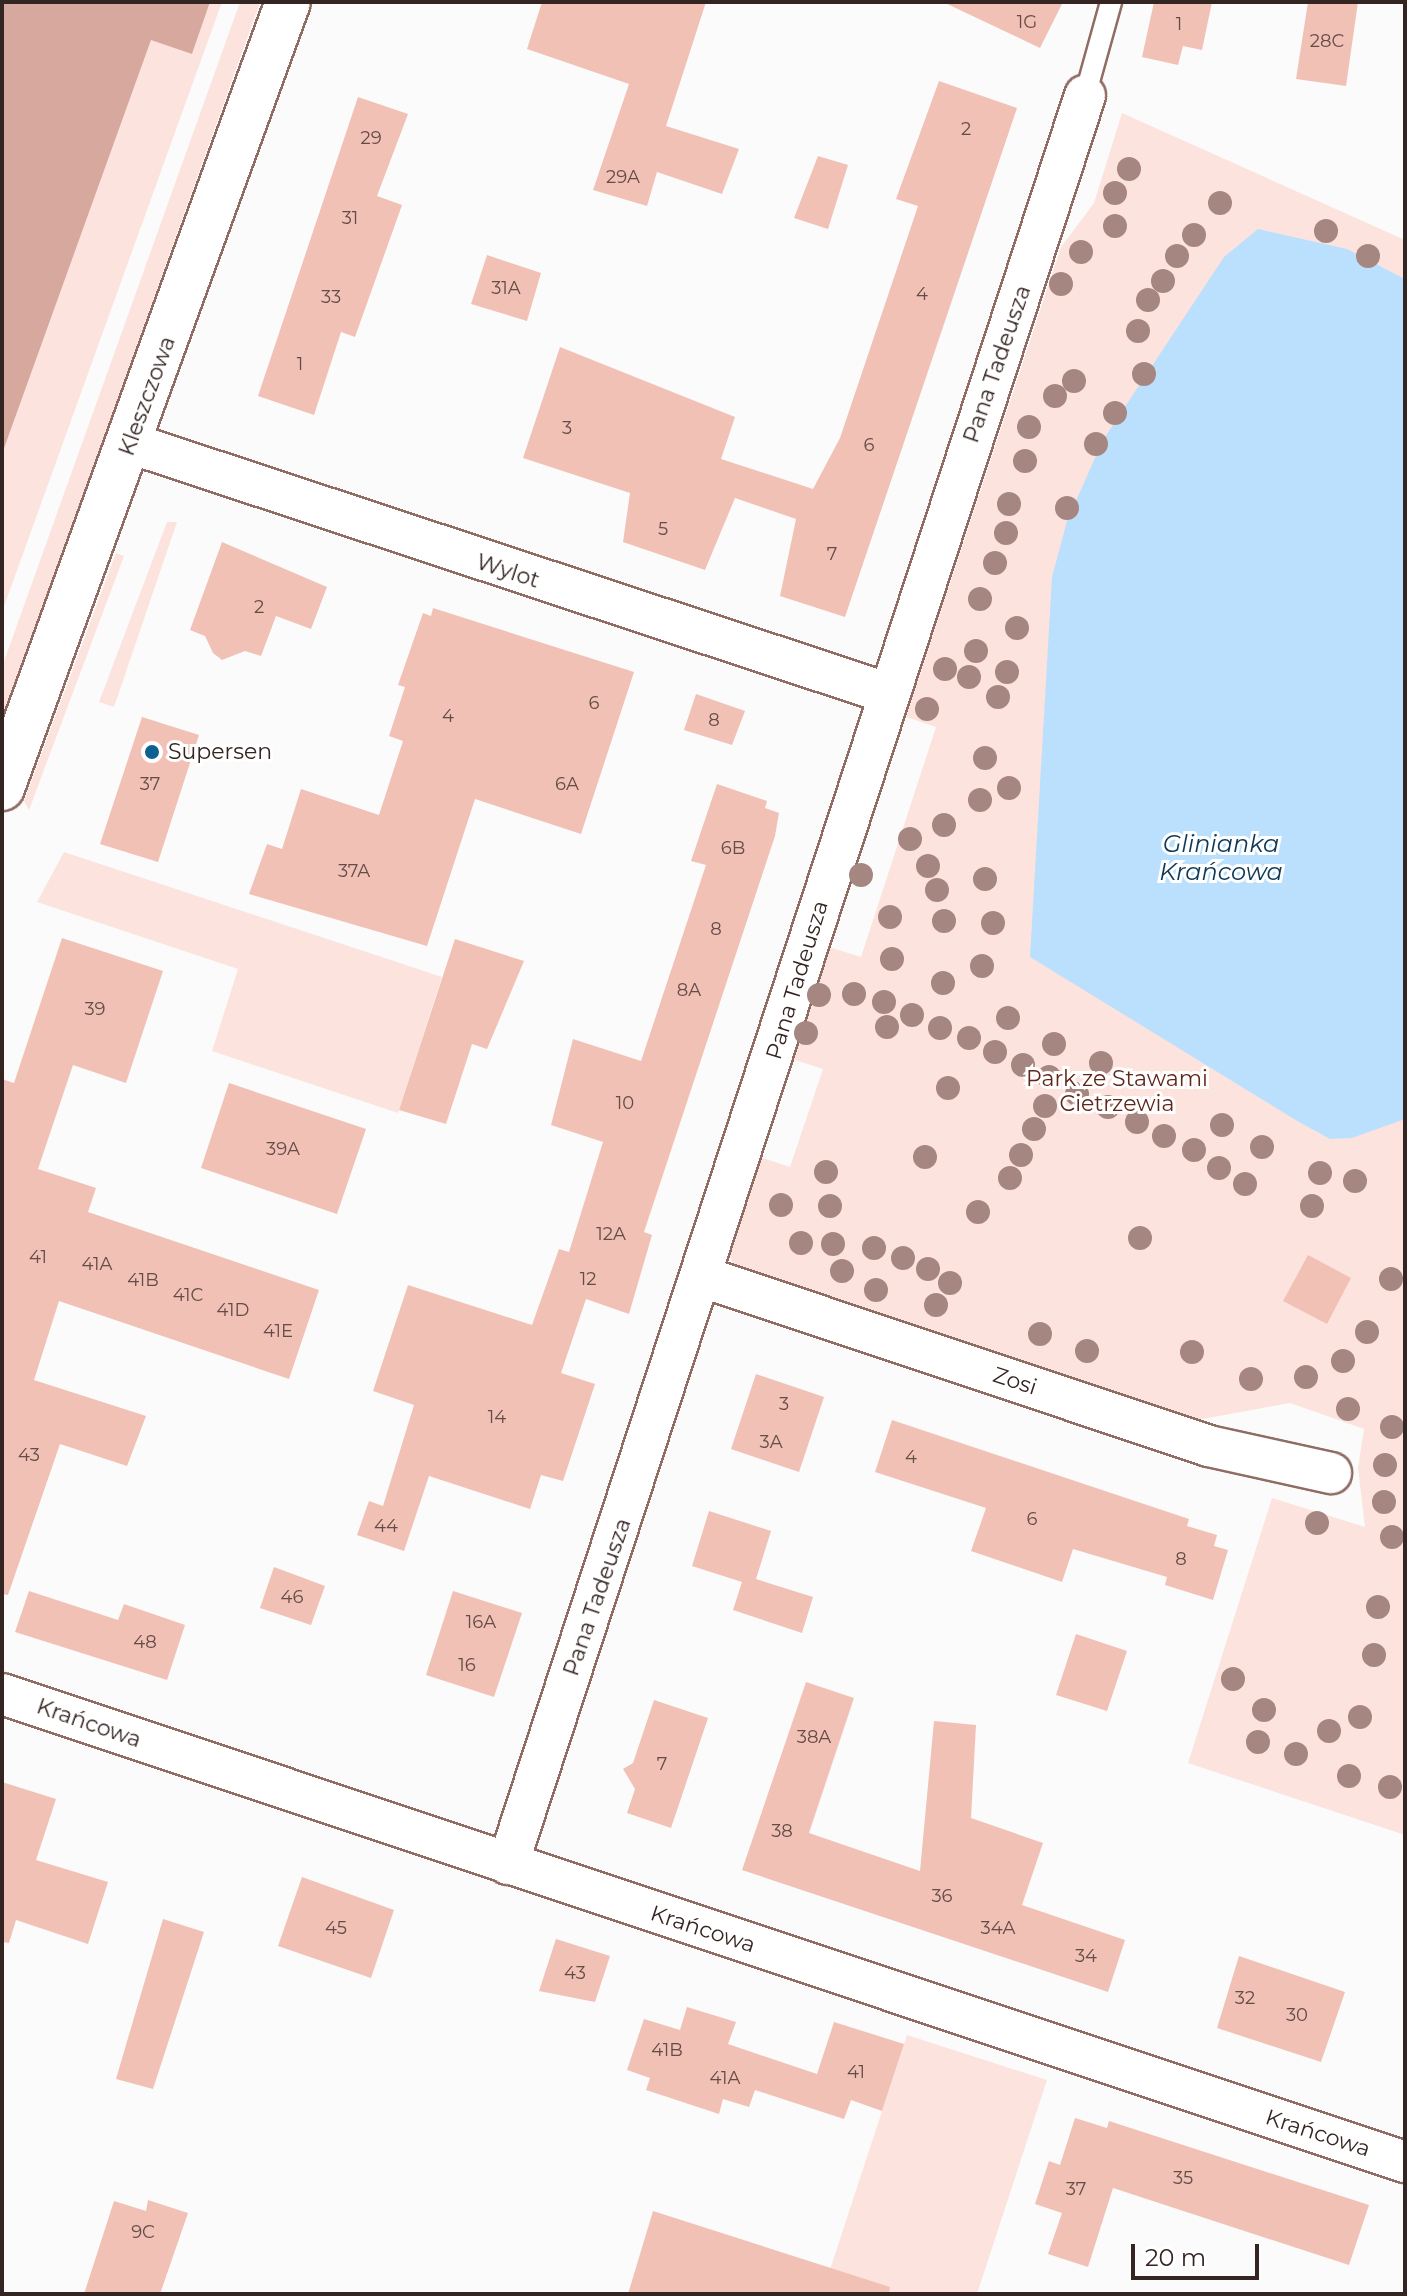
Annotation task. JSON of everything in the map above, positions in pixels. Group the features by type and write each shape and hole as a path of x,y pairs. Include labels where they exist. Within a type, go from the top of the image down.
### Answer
{"main road":[{"name":"Kleszczowa","path":"2,788 288,2"}],"street":[{"name":"Pana Tadeusza","path":"508,1864 703,1277 887,693 1085,96"},
{"name":"Wylot","path":"130,443 887,693"},
{"name":"Zosi","path":"703,1277 1209,1446 1331,1473"},
{"name":"Krańcowa","path":"2,1694 1405,2162"}],"lane":[{"path":"1085,96 1111,2"}],"green space":[{"path":"210,2 222,2 2,612 2,454 151,39 192,54"},
{"path":"240,2 260,2 2,721 2,667"},
{"name":"Park ze Stawami Cietrzewia","path":"1122,113 1405,240 1405,1835 1188,1763 1272,1498 1365,1527 1358,1468 1364,1429 1290,1403 1197,1420 734,1268 729,1252 760,1157 790,1167 823,1069 792,1059 790,1047 829,947 861,957 936,727 906,717 1061,247 1094,203"},
{"path":"167,522 177,522 114,707 99,702"},
{"path":"116,553 124,556 29,810 24,801"},
{"path":"64,852 442,977 398,1113 212,1051 238,969 37,902"},
{"path":"907,2035 1047,2080 977,2294 822,2294"}],"shaded area":[{"path":"2,2 210,2 192,54 151,40 2,454"}],"water":[{"name":"Glinianka Krańcowa","path":"1258,229 1347,249 1405,279 1405,1119 1352,1138 1330,1139 1299,1122 1030,957 1052,577 1067,521 1103,440 1224,257"}],"building":[{"path":"542,2 706,2 666,126 739,149 722,194 657,172 647,206 593,190 629,84 527,49"},
{"path":"943,2 1063,2 1040,48"},
{"path":"1154,2 1212,2 1202,50 1183,46 1178,65 1142,57"},
{"path":"1308,2 1358,2 1346,86 1296,79"},
{"path":"939,81 1017,108 845,617 780,596 796,519 735,498 705,570 623,542 630,493 523,458 560,347 735,417 721,459 813,489 840,438 918,206 896,199"},
{"path":"358,97 408,114 377,196 402,205 355,337 341,332 314,415 258,396"},
{"path":"818,156 848,165 828,229 794,218"},
{"path":"487,255 541,273 527,321 471,304"},
{"path":"222,542 327,587 311,629 276,616 261,656 245,651 222,660 213,653 205,636 190,630"},
{"path":"433,608 634,672 581,834 475,799 427,946 249,894 267,844 282,849 301,789 379,815 403,741 389,736 405,687 398,685 423,613 431,616"},
{"path":"696,694 745,711 732,745 684,730"},
{"path":"142,717 199,735 158,862 100,844"},
{"path":"717,784 767,801 765,808 779,813 775,836 644,1232 652,1235 629,1314 586,1299 561,1373 595,1384 563,1481 541,1475 530,1509 429,1476 404,1551 357,1535 369,1501 383,1506 414,1405 373,1391 408,1285 532,1325 559,1249 569,1252 603,1142 551,1125 573,1039 641,1061 706,865 691,861"},
{"path":"62,938 163,971 126,1083 73,1065 38,1169 96,1188 88,1212 319,1290 289,1379 59,1301 34,1380 146,1416 127,1466 60,1444 8,1595 2,1594 2,1079 14,1083"},
{"path":"455,939 524,961 487,1049 472,1044 446,1124 399,1110"},
{"path":"229,1083 366,1129 337,1214 201,1168"},
{"path":"1308,1255 1351,1278 1327,1324 1283,1301"},
{"path":"756,1374 824,1397 799,1472 731,1449"},
{"path":"892,1420 1189,1519 1187,1526 1217,1535 1214,1546 1228,1550 1213,1600 1165,1585 1167,1577 1073,1549 1062,1582 971,1551 986,1508 875,1472"},
{"path":"709,1511 771,1531 756,1579 813,1597 802,1633 733,1610 742,1582 692,1566"},
{"path":"274,1567 325,1586 311,1625 260,1608"},
{"path":"29,1591 118,1620 124,1604 185,1625 167,1680 15,1632"},
{"path":"453,1591 522,1613 494,1697 426,1675"},
{"path":"1076,1634 1127,1651 1107,1711 1056,1695"},
{"path":"806,1682 854,1698 809,1833 920,1871 934,1721 976,1725 971,1818 1043,1843 1022,1905 1125,1940 1108,1992 742,1870"},
{"path":"654,1700 708,1718 671,1828 627,1813 635,1789 623,1769 633,1763"},
{"path":"2,1782 56,1799 36,1860 108,1882 88,1944 16,1920 9,1943 2,1942"},
{"path":"302,1877 394,1910 371,1978 278,1946"},
{"path":"163,1919 204,1932 153,2089 116,2079"},
{"path":"556,1939 610,1956 595,2002 539,1991"},
{"path":"1239,1956 1345,1992 1321,2062 1217,2028"},
{"path":"687,2007 736,2022 728,2044 817,2074 834,2022 904,2044 882,2111 851,2100 844,2119 755,2090 749,2107 723,2099 719,2114 646,2090 650,2078 627,2070 644,2019 680,2030"},
{"path":"1075,2118 1107,2128 1109,2121 1369,2205 1349,2265 1113,2188 1088,2267 1048,2254 1062,2213 1035,2204 1049,2161 1060,2165"},
{"path":"148,2200 188,2213 160,2294 84,2294 114,2201 146,2211"},
{"path":"653,2211 890,2287 889,2294 628,2294"}],"place":[{"name":"Supersen","path":"152,752"}]}
